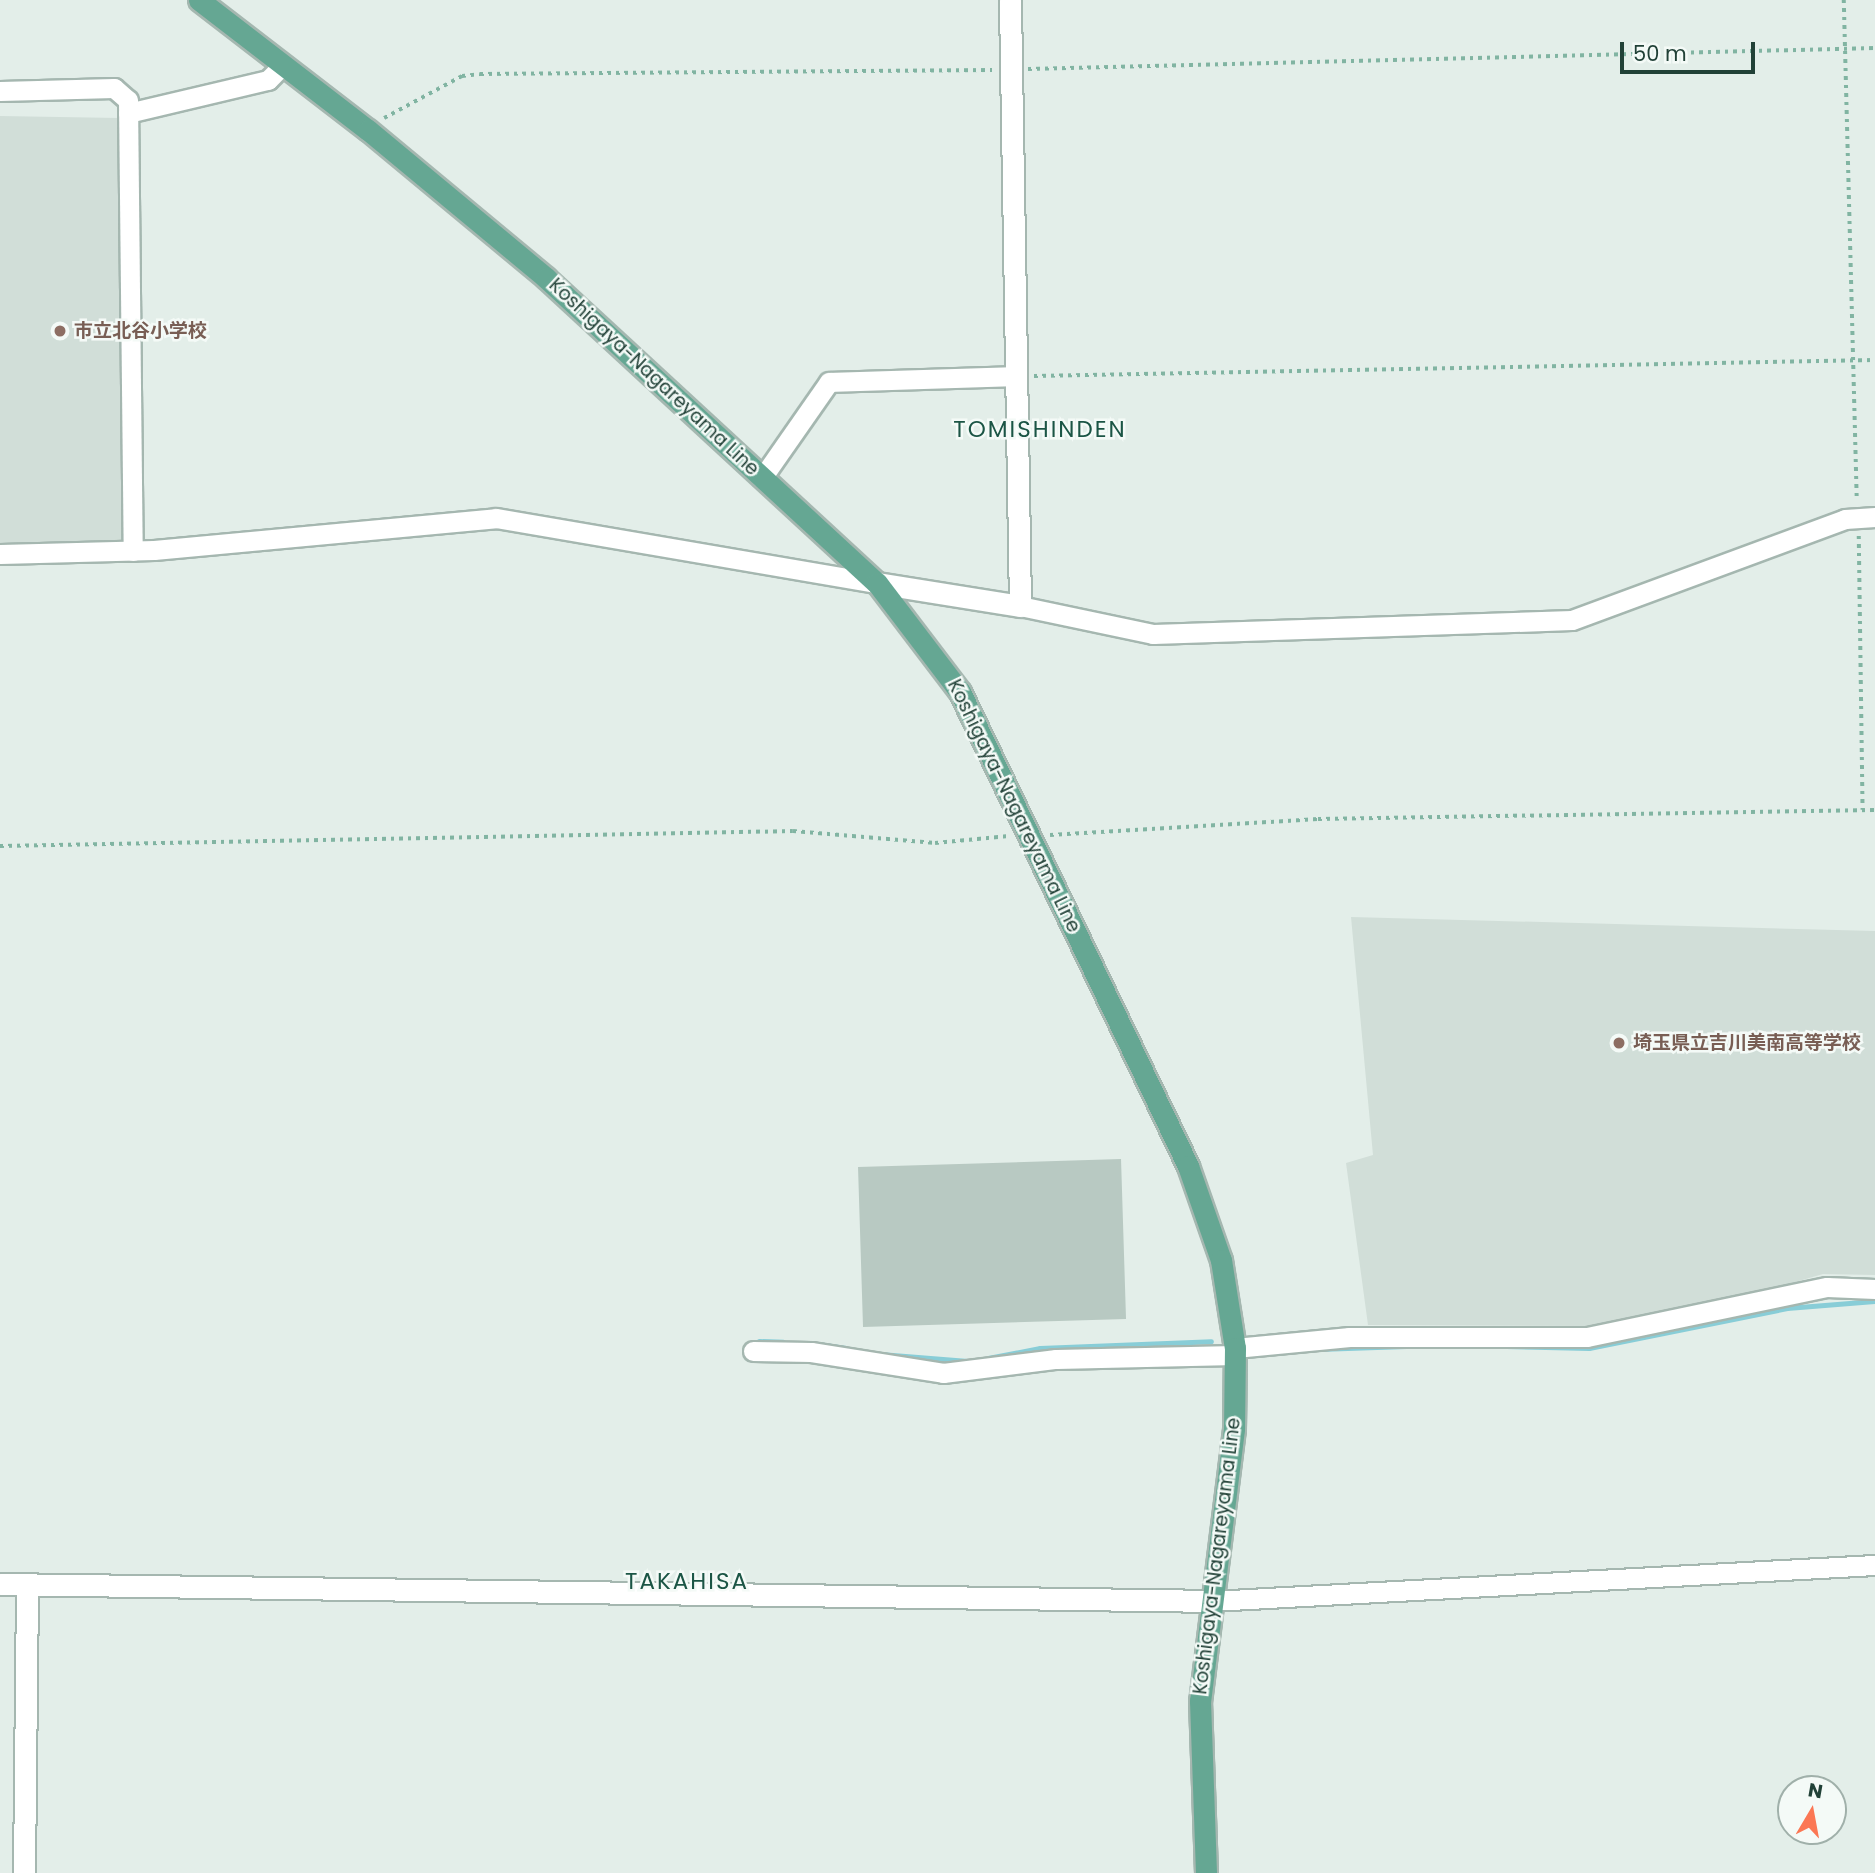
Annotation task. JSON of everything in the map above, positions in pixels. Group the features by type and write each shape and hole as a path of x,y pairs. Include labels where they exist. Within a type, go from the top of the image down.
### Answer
{"main road":[{"name":"Koshigaya-Nagareyama Line","path":"211,4 501,237 877,583 960,692 1202,1197 1221,1260 1235,1351 1231,1461 1212,1601 1198,1736 1206,1873"}],"street":[{"path":"1010,0 1020,606"},
{"path":"128,113 268,80 284,65"},
{"path":"0,91 114,88 128,100 133,551"},
{"path":"762,478 829,382 1017,376"},
{"path":"0,554 133,551 496,518 1020,606 1153,634 1572,620 1866,517"},
{"path":"753,1351 811,1352 943,1373 1056,1359 1235,1351 1349,1337 1587,1337 1827,1287 1875,1289"},
{"path":"0,1584 1212,1601 1875,1565"},
{"path":"24,1873 27,1585"}],"path":[{"path":"1844,0 1854,360 1866,517 1863,810"},
{"path":"368,130 462,76 480,74 1011,69 1875,48"},
{"path":"1017,376 1875,360"},
{"path":"0,846 820,830 935,843 1028,833 1318,819 1875,810"}],"shaded area":[{"name":"市立北谷小学校","path":"0,116 119,118 122,543 0,547"},
{"name":"埼玉県立吉川美南高等学校","path":"1351,917 1875,931 1875,1275 1823,1274 1744,1297 1589,1326 1368,1325 1346,1163 1373,1155"}],"building":[{"path":"1121,1159 1126,1319 863,1327 858,1167"}],"waterway":[{"path":"1506,1346 1589,1348 1787,1308 1875,1301"},
{"path":"759,1341 783,1342"},
{"path":"988,1358 1040,1348 1211,1341"},
{"path":"818,1344 846,1348"},
{"path":"1318,1349 1406,1346"},
{"path":"880,1354 968,1361"}],"place":[{"name":"市立北谷小学校","path":"60,331"},
{"name":"埼玉県立吉川美南高等学校","path":"1619,1043"}],"district":[{"name":"TOMISHINDEN","path":"1040,429"},
{"name":"TAKAHISA","path":"687,1581"}]}
